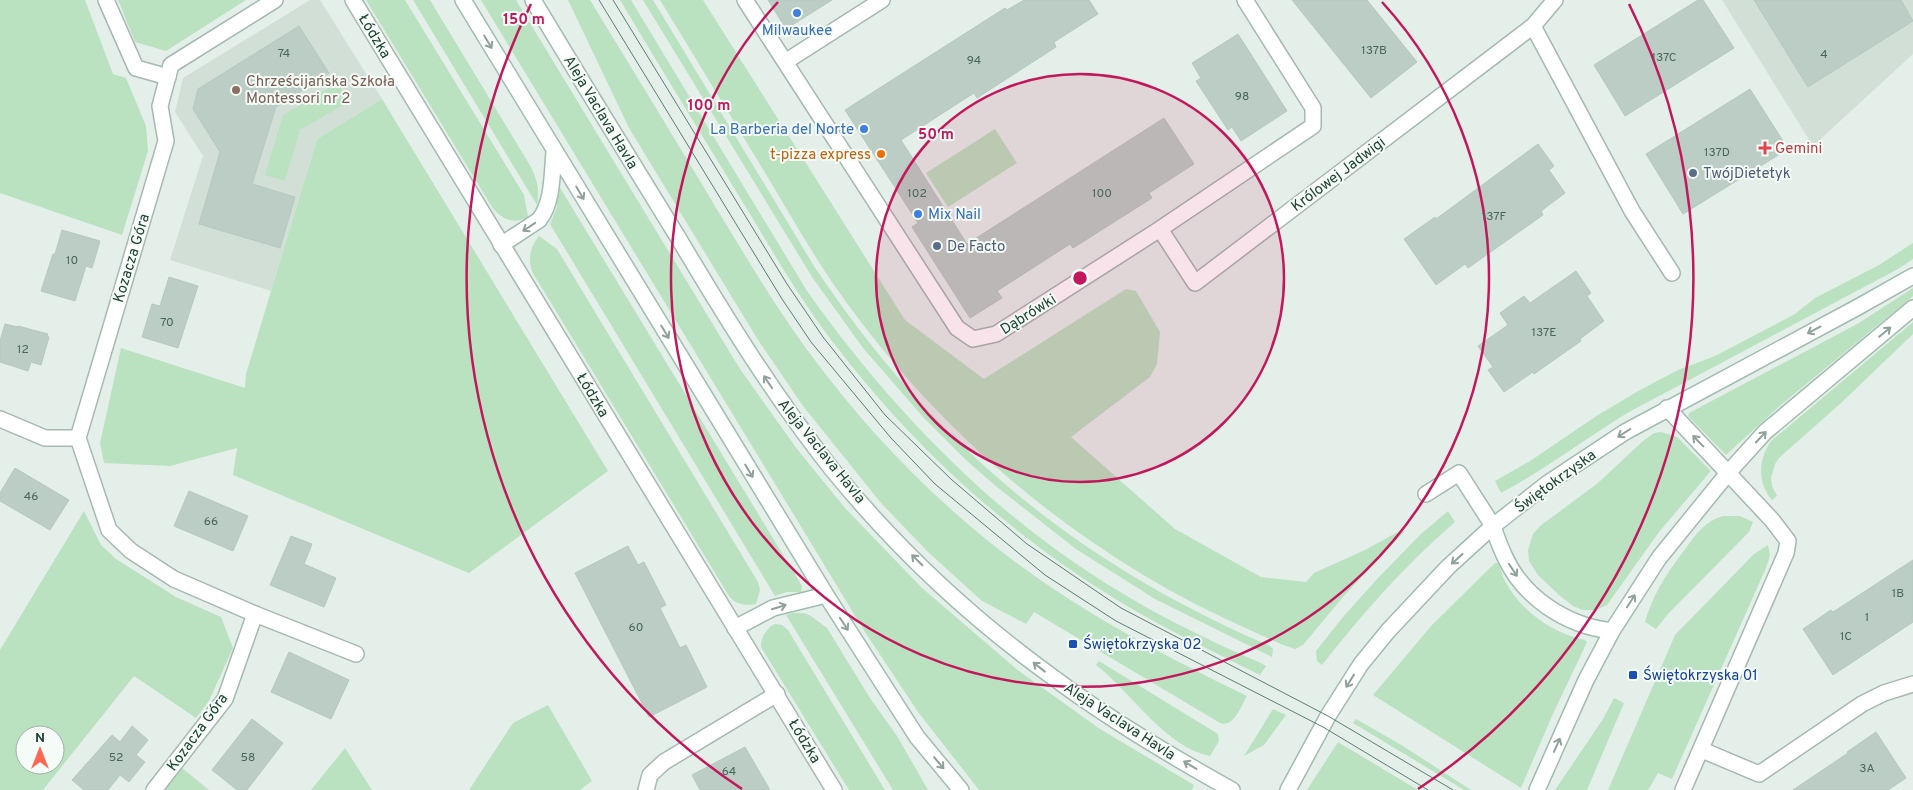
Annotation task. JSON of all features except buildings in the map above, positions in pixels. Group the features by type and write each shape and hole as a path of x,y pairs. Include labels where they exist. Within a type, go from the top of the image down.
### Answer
{"main road":[{"path":"106,0 136,68 168,77"},
{"name":"Kozacza Góra","path":"78,438 166,141 160,106 171,65 275,0"},
{"name":"Łódzka","path":"353,0 501,246 834,790"},
{"path":"463,0 826,595 917,737 962,790"},
{"name":"Aleja Vaclava Havla","path":"533,0 738,337 788,411 833,469 886,530 939,583 997,634 1054,678 1122,725 1232,790"},
{"name":"Dąbrówki","path":"745,0 957,328 973,339 996,334 1160,229 1313,126 1313,108 1245,0"},
{"path":"784,62 882,0"},
{"name":"Królowej Jadwigi","path":"1160,229 1196,283 1533,26 1555,0"},
{"path":"1533,26 1632,211 1672,273"},
{"path":"501,246 539,220 544,214 549,196 554,152"},
{"name":"Świętokrzyska","path":"1288,790 1328,716 1361,664 1388,631 1448,567 1493,526 1548,484 1625,432 1913,276"},
{"path":"1537,790 1586,680 1612,631 1659,558 1728,473 1765,432 1913,308"},
{"path":"1667,408 1772,520 1788,541 1786,553 1683,790"},
{"path":"0,418 45,438 78,438 110,530 131,551 161,572 256,614 356,654"},
{"path":"1426,494 1459,474 1493,526 1504,557 1525,588 1548,608 1572,621 1592,629 1612,631"},
{"path":"735,628 773,608 826,595"},
{"name":"Kozacza Góra","path":"154,790 225,699 256,614"},
{"path":"1702,750 1759,774 1862,704 1884,693 1913,684"},
{"path":"646,790 650,775 664,762 776,694"}],"shaded area":[{"path":"310,0 320,0 382,99 317,139 271,291 170,260 203,156 175,112 183,78"},
{"path":"1722,0 1913,0 1913,54 1813,146"}],"green space":[{"path":"0,0 85,0 113,74 126,78 146,126 148,151 122,235 0,193"},
{"path":"118,0 246,0 166,51 135,42"},
{"path":"366,0 405,0 524,195 528,217 513,221 499,215 492,207"},
{"path":"413,0 430,0 531,167 537,185 537,205"},
{"path":"481,0 516,0 740,369 797,449 845,508 922,588 1019,671 1100,729 1194,785 1192,790 979,790 918,712 865,632"},
{"path":"568,0 590,0 783,316 830,380 878,437 903,464 957,514 1014,561 1042,581 1128,634 1186,666 1247,696 1233,719 1225,724 1220,723 1034,612 1026,624 982,601 927,551 881,503 803,406 758,340 629,128"},
{"path":"620,0 631,0 807,291 869,372 938,448 1013,517 1054,548 1096,577 1148,608 1209,640 1266,666 1260,675 1152,620 1076,574 999,515 962,484 927,450 862,379 807,306"},
{"path":"643,0 653,0 814,266 859,329 907,388 959,442 1013,491 1071,536 1133,576 1200,613 1270,646 1273,649 1272,657 1155,599 1076,549 997,487 967,461 923,417 863,348 812,277"},
{"path":"660,0 703,0 905,320 984,379 1126,289 1136,291 1160,332 1157,364 1150,377 1071,437 1175,529 1261,577 1306,582 1314,573 1365,550 1396,533 1405,531 1342,598 1303,645 1295,649 1195,604 1140,573 1097,545 1015,483 977,449 905,376 872,336 841,295 812,251"},
{"path":"337,83 350,101 300,130 285,181 265,175 283,115"},
{"path":"382,99 608,471 469,573 233,475 237,448 170,466 104,463 100,443 121,348 245,388 246,374 317,139"},
{"path":"995,129 1017,163 948,207 926,173"},
{"path":"559,186 802,586 801,592 787,592 775,596 550,224 557,207 557,187"},
{"path":"539,236 557,249 758,582 760,590 756,604 742,604 729,596 534,275 530,265 530,255 533,245"},
{"path":"1913,243 1913,259 1898,269 1629,412 1534,474 1501,493 1495,481 1530,461 1598,415 1678,370 1715,356 1795,314 1815,298 1879,265"},
{"path":"1913,288 1913,296 1782,404 1726,455 1688,416 1689,413 1859,323"},
{"path":"1913,322 1913,334 1841,403 1780,457 1775,464 1771,478 1772,486 1777,496 1772,500 1764,486 1761,471 1764,456 1771,441"},
{"path":"1661,432 1677,437 1710,472 1659,532 1607,605 1596,610 1583,610 1573,606 1538,575 1529,561 1528,550 1533,534 1540,526 1598,483 1643,441 1654,433"},
{"path":"84,511 101,545 116,559 176,597 221,617 233,648 209,701 196,718 134,676 65,762 65,725 15,725 15,775 55,775 43,790 0,790 0,650"},
{"path":"1448,511 1455,522 1385,590 1322,665 1317,661 1316,651 1343,617 1421,534"},
{"path":"1723,516 1740,516 1753,522 1749,532 1668,614 1656,629 1645,622 1657,592 1679,557 1702,529 1711,521"},
{"path":"1768,545 1770,555 1766,568 1672,779 1658,773 1648,790 1608,790 1675,635 1754,554"},
{"path":"1495,563 1498,563 1504,579 1512,592 1539,620 1550,627 1587,642 1521,788 1373,695 1432,625"},
{"path":"804,613 811,616 827,628 870,698 897,736 928,790 893,790 786,615"},
{"path":"775,624 782,625 788,630 885,790 849,790 761,647 765,634"},
{"path":"1099,661 1218,734 1219,741 1210,756 1194,751 1164,731 1096,665"},
{"path":"1614,698 1624,703 1587,790 1555,790 1603,719"},
{"path":"548,705 592,781 580,790 469,790 513,723"},
{"path":"1273,709 1286,715 1264,745 1244,756"},
{"path":"1356,719 1403,746 1471,790 1464,790 1353,723"},
{"path":"1338,742 1418,790 1307,790"},
{"path":"345,748 372,790 311,790"},
{"path":"182,768 209,790 165,790"}],"tram line":[{"path":"599,0 782,299 811,342 891,438 935,484 1045,575 1116,621 1323,727 1428,790"},
{"path":"613,0 787,284 823,337 885,415 952,480 1027,544 1121,608 1328,716 1453,790"}],"place":[{"name":"Milwaukee","path":"797,13"},
{"name":"Chrześcijańska Szkoła Montessori nr 2","path":"236,90"},
{"name":"La Barberia del Norte","path":"864,129"},
{"name":"Gemini","path":"1765,148"},
{"name":"t-pizza express","path":"881,154"},
{"name":"TwójDietetyk","path":"1693,173"},
{"name":"Mix Nail","path":"918,214"},
{"name":"De Facto","path":"937,246"},
{"name":"Świętokrzyska 02","path":"1073,644"},
{"name":"Świętokrzyska 01","path":"1633,675"}]}
